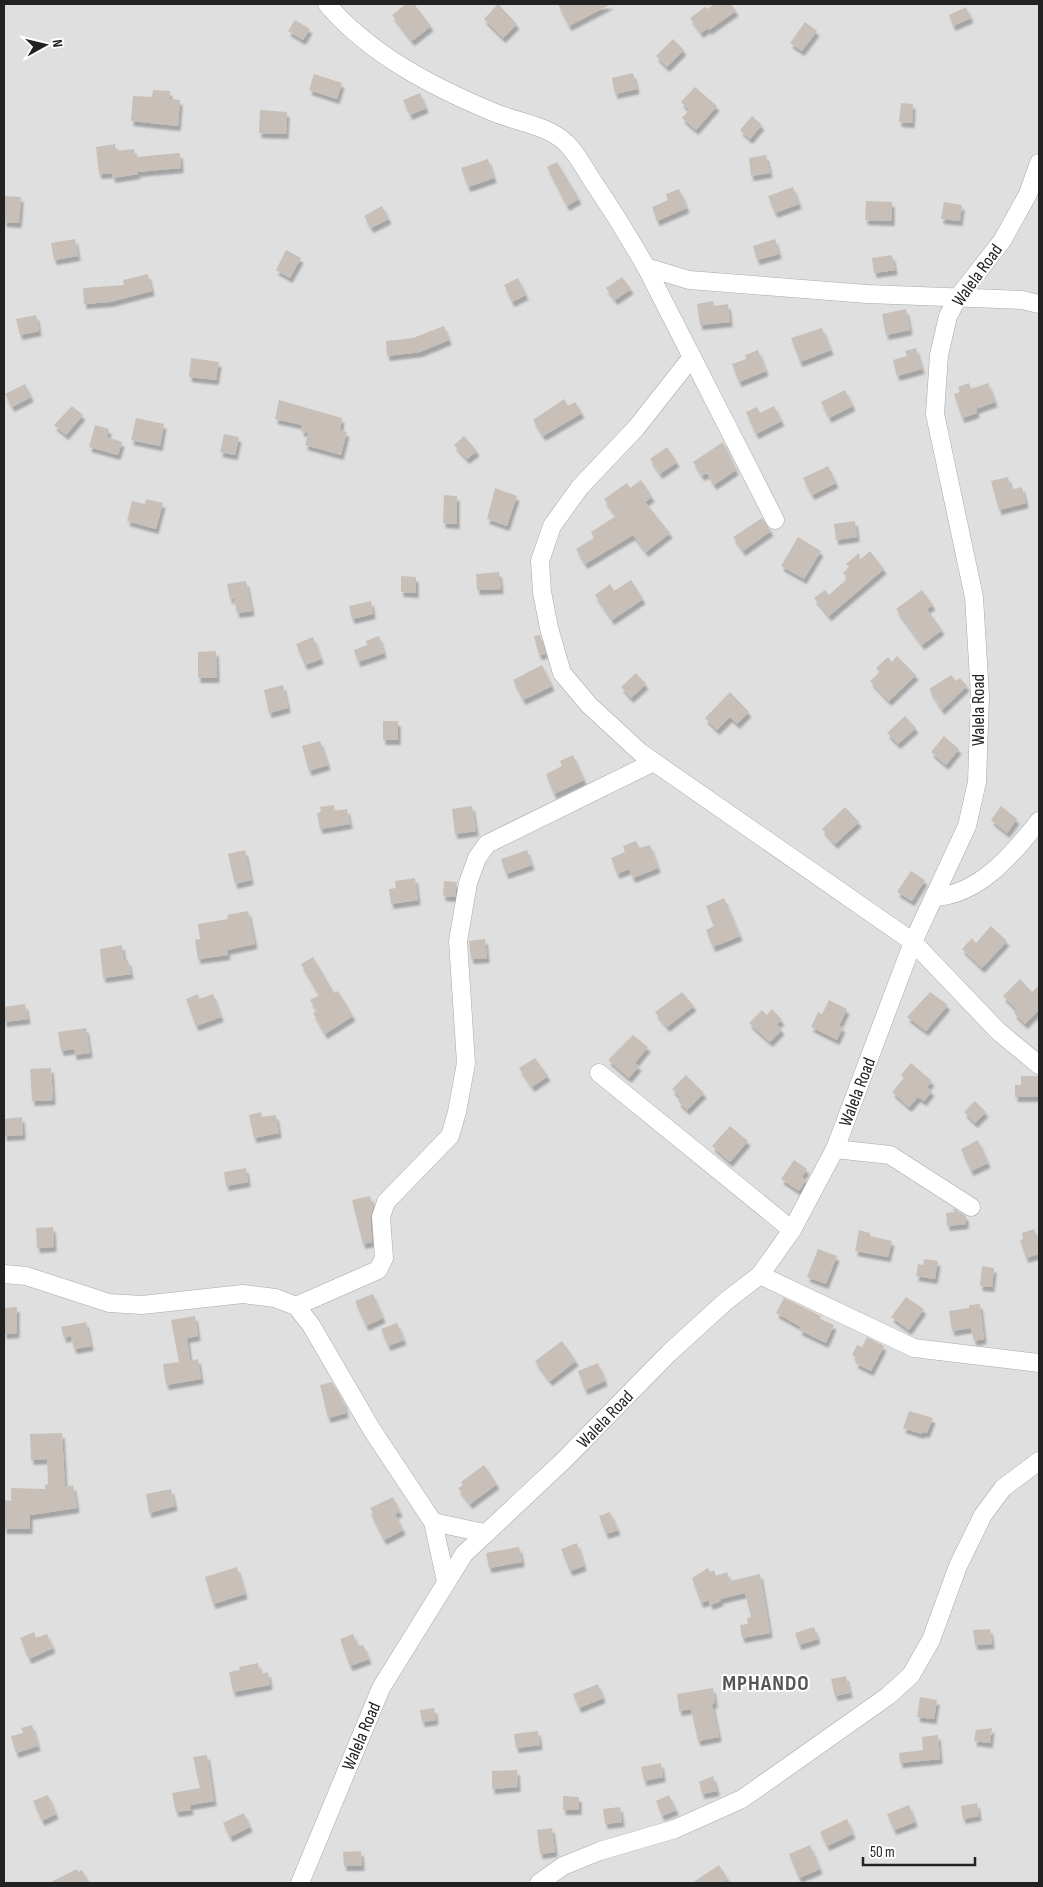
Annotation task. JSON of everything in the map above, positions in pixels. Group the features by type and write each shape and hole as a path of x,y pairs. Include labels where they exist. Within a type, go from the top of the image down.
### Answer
{"street":[{"path":"327,4 344,24 373,48 418,76 493,112 548,131 566,142 620,221 646,267 775,520"},
{"name":"Walela Road","path":"300,1883 381,1688 464,1554 484,1533 563,1461 669,1353 726,1301 760,1275 792,1230 836,1149 913,942 967,826 977,782 980,696 974,597 935,414 939,355 948,316 958,297 1002,241 1028,194 1039,163"},
{"path":"646,267 689,280 867,294 1022,300 1039,304"},
{"path":"692,357 636,428 580,488 552,526 540,561 542,592 549,628 562,673 589,705 654,762 913,942 998,1031 1039,1065"},
{"path":"296,1306 378,1270 384,1258 381,1217 386,1202 450,1136 466,1062 458,941 468,883 477,858 487,844 654,762"},
{"path":"934,897 957,894 973,886 1018,847 1039,821"},
{"path":"599,1073 792,1230"},
{"path":"836,1149 890,1155 971,1207"},
{"path":"4,1274 26,1276 109,1302 142,1305 243,1294 275,1298 296,1306 311,1325 372,1430 433,1522 446,1581"},
{"path":"760,1275 914,1348 1039,1363"},
{"path":"539,1883 563,1866 600,1851 675,1829 742,1799 888,1696 911,1675 930,1640 958,1566 983,1515 1003,1488 1039,1461"},
{"path":"433,1522 484,1533"}],"shaded area":[{"path":"4,4 1039,4 1039,1883 4,1883"}],"building":[{"path":"406,4 414,4 431,26 412,41 392,15"},
{"path":"498,4 517,24 503,38 484,19"},
{"path":"558,4 611,4 569,26"},
{"path":"715,4 731,4 736,11 709,30 708,28 701,33 690,18 705,7 707,9"},
{"path":"966,7 971,18 953,26 949,15"},
{"path":"295,20 310,29 303,40 288,31"},
{"path":"805,22 817,31 802,51 790,43"},
{"path":"673,39 684,50 667,67 656,56"},
{"path":"633,73 637,89 615,94 612,78"},
{"path":"314,74 342,83 337,99 309,90"},
{"path":"695,87 717,106 696,130 682,118 689,110 681,102"},
{"path":"153,90 170,91 169,99 180,100 178,126 131,121 133,96 152,97"},
{"path":"420,93 426,108 410,115 403,100"},
{"path":"901,103 913,104 912,123 899,122"},
{"path":"260,110 287,112 286,134 259,133"},
{"path":"752,116 762,125 750,139 740,130"},
{"path":"115,144 116,151 134,149 135,157 180,153 181,168 137,172 138,174 113,178 112,173 99,174 96,147"},
{"path":"766,155 770,173 751,176 749,158"},
{"path":"488,159 494,178 468,187 461,168"},
{"path":"557,162 579,199 567,206 547,167"},
{"path":"793,187 799,204 775,213 768,196"},
{"path":"679,189 687,208 657,221 652,207 668,200 666,194"},
{"path":"4,196 21,197 19,223 4,222"},
{"path":"866,201 892,202 892,221 865,220"},
{"path":"944,202 962,205 960,221 941,219"},
{"path":"382,206 389,219 371,228 364,216"},
{"path":"75,239 78,256 54,260 51,243"},
{"path":"775,239 779,254 757,260 753,246"},
{"path":"286,250 301,258 290,278 276,270"},
{"path":"892,255 895,270 874,273 872,258"},
{"path":"148,274 152,291 110,302 84,304 83,288 124,285 123,280"},
{"path":"622,277 631,289 615,300 606,288"},
{"path":"518,278 526,295 512,302 504,285"},
{"path":"713,301 714,306 728,304 730,322 700,325 697,304"},
{"path":"906,309 910,330 886,335 882,314"},
{"path":"36,315 39,331 20,335 16,319"},
{"path":"444,326 449,340 420,352 387,356 386,341 413,338"},
{"path":"822,328 831,350 800,362 791,338"},
{"path":"916,348 922,369 897,376 893,360 907,356 905,351"},
{"path":"758,350 766,371 739,382 732,364 746,359 745,355"},
{"path":"191,358 219,362 216,380 189,377"},
{"path":"969,383 971,389 988,383 995,402 976,409 977,413 962,418 954,394 960,392 958,387"},
{"path":"25,384 31,397 12,407 5,394"},
{"path":"845,390 853,406 829,418 821,402"},
{"path":"564,399 568,406 575,402 582,413 543,436 533,420"},
{"path":"279,400 342,418 340,430 347,432 341,455 305,445 308,433 301,431 302,425 275,419"},
{"path":"72,406 83,415 66,435 54,425"},
{"path":"774,406 782,421 756,434 746,412 757,407 760,413"},
{"path":"136,418 164,424 160,446 131,440"},
{"path":"95,425 109,429 107,437 122,442 118,455 89,447"},
{"path":"224,434 239,437 235,455 220,452"},
{"path":"464,436 477,451 467,459 454,445"},
{"path":"723,442 736,470 714,485 707,473 702,476 693,462"},
{"path":"667,447 677,462 660,474 650,459"},
{"path":"828,466 836,483 812,495 803,478"},
{"path":"1008,477 1011,490 1022,487 1026,503 999,510 991,481"},
{"path":"641,480 652,497 645,502 670,533 646,552 633,535 585,564 576,549 594,538 591,532 616,516 604,499 627,483 630,488"},
{"path":"495,488 517,496 507,526 487,519"},
{"path":"444,495 457,496 457,524 443,523"},
{"path":"146,499 163,503 156,529 127,521 132,501 145,504"},
{"path":"762,518 771,531 743,551 733,537"},
{"path":"855,521 857,537 836,540 834,524"},
{"path":"798,537 821,551 804,579 781,566"},
{"path":"870,551 884,569 829,616 814,598 825,590 829,595 848,578 843,573 849,567 846,564 859,553 860,560"},
{"path":"499,572 501,589 477,590 476,574"},
{"path":"401,576 416,577 416,593 401,592"},
{"path":"631,580 643,599 612,620 595,595 610,584 614,591"},
{"path":"246,581 252,611 237,613 234,598 230,599 227,584"},
{"path":"922,590 933,605 927,609 942,630 922,645 896,609"},
{"path":"371,601 373,614 352,619 349,606"},
{"path":"540,635 545,654 539,655 534,636"},
{"path":"379,636 384,653 358,662 354,650 367,645 366,641"},
{"path":"313,637 321,659 305,665 296,644"},
{"path":"216,651 217,678 198,678 198,652"},
{"path":"897,656 916,675 889,701 870,681 880,672 876,668 888,657 892,662"},
{"path":"542,665 552,686 523,700 513,680"},
{"path":"636,673 646,684 631,698 621,687"},
{"path":"951,675 956,681 960,678 967,686 942,710 929,689"},
{"path":"283,685 288,708 269,713 264,690"},
{"path":"730,692 749,712 737,724 730,717 717,730 705,718"},
{"path":"905,716 916,728 898,744 887,733"},
{"path":"383,721 398,721 398,740 383,740"},
{"path":"944,736 959,749 946,765 931,752"},
{"path":"320,741 328,765 309,771 302,746"},
{"path":"573,755 584,780 554,794 546,774 562,766 560,761"},
{"path":"334,805 334,811 347,809 350,824 320,829 317,813 321,812 320,807"},
{"path":"472,806 476,831 455,834 452,809"},
{"path":"1001,806 1017,819 1007,833 991,820"},
{"path":"845,807 859,822 835,844 822,829"},
{"path":"636,841 639,848 650,845 658,868 633,878 629,869 617,874 611,858 625,852 623,846"},
{"path":"245,850 251,880 235,884 228,854"},
{"path":"527,850 532,865 506,874 501,859"},
{"path":"911,871 925,880 912,901 897,892"},
{"path":"415,878 418,900 391,904 389,889 396,888 395,881"},
{"path":"444,881 457,882 455,897 443,896"},
{"path":"724,898 740,936 713,947 706,930 714,926 706,906"},
{"path":"248,911 255,944 227,950 228,955 198,959 195,940 200,939 198,924 228,919 227,915"},
{"path":"991,926 1007,941 982,968 962,949 972,938 976,943"},
{"path":"485,939 487,958 471,959 469,941"},
{"path":"122,945 124,961 128,960 131,974 103,978 100,949"},
{"path":"313,957 334,993 338,991 353,1016 325,1034 313,1013 317,1011 310,1000 319,995 301,964"},
{"path":"1020,979 1032,992 1039,985 1039,1010 1025,1024 1014,1013 1017,1010 1003,996"},
{"path":"682,992 694,1006 667,1027 655,1012"},
{"path":"930,992 948,1005 926,1031 907,1017"},
{"path":"198,994 199,999 213,994 221,1017 196,1026 186,999"},
{"path":"829,1000 847,1009 839,1026 843,1027 837,1040 811,1027 818,1012 822,1014"},
{"path":"25,1004 28,1019 4,1022 4,1007"},
{"path":"772,1009 782,1020 777,1024 782,1030 770,1042 749,1023 762,1010 767,1015"},
{"path":"86,1028 90,1053 74,1055 74,1049 61,1051 58,1032"},
{"path":"633,1035 648,1047 635,1063 639,1066 629,1078 608,1060"},
{"path":"535,1058 548,1076 532,1087 519,1068"},
{"path":"911,1063 932,1081 927,1087 932,1091 924,1101 918,1097 909,1107 892,1092 904,1078 901,1075"},
{"path":"51,1068 53,1100 32,1101 30,1069"},
{"path":"686,1075 704,1093 687,1110 678,1101 681,1098 672,1089"},
{"path":"1021,1076 1039,1076 1039,1097 1015,1097 1015,1085 1021,1085"},
{"path":"975,1101 986,1112 975,1123 964,1112"},
{"path":"261,1112 262,1117 276,1115 279,1133 254,1138 249,1115"},
{"path":"22,1117 23,1135 4,1136 4,1119"},
{"path":"730,1126 748,1141 730,1162 712,1146"},
{"path":"978,1140 988,1163 971,1171 961,1149"},
{"path":"794,1160 807,1169 802,1177 806,1180 799,1191 781,1179"},
{"path":"246,1168 248,1182 226,1186 224,1172"},
{"path":"370,1196 373,1209 370,1218 372,1242 363,1244 352,1200"},
{"path":"953,1208 966,1216 966,1224 947,1226 946,1213 954,1212"},
{"path":"53,1227 54,1247 37,1248 36,1228"},
{"path":"1034,1229 1039,1244 1039,1254 1026,1258 1020,1240 1023,1239 1022,1233"},
{"path":"859,1230 870,1233 870,1236 892,1241 888,1257 855,1251"},
{"path":"818,1249 837,1256 826,1284 807,1277"},
{"path":"924,1259 938,1261 935,1279 916,1276 918,1264 923,1265"},
{"path":"982,1266 994,1268 992,1287 980,1286"},
{"path":"373,1294 383,1318 366,1326 355,1301"},
{"path":"906,1297 924,1309 909,1330 891,1317"},
{"path":"784,1298 821,1316 820,1319 834,1325 826,1343 799,1330 801,1327 776,1313"},
{"path":"980,1304 984,1339 974,1341 971,1328 952,1331 949,1311"},
{"path":"17,1307 17,1333 4,1334 4,1308"},
{"path":"195,1316 198,1336 187,1338 190,1361 198,1359 201,1379 166,1385 163,1364 179,1362 171,1320"},
{"path":"86,1322 91,1346 74,1349 71,1336 64,1338 61,1327"},
{"path":"397,1323 404,1340 388,1346 381,1329"},
{"path":"867,1337 884,1346 871,1371 855,1363 858,1358 852,1355 857,1345 862,1347"},
{"path":"562,1341 576,1361 550,1381 535,1361"},
{"path":"598,1363 605,1381 585,1390 578,1371"},
{"path":"332,1382 344,1403 346,1413 328,1418 320,1385"},
{"path":"909,1411 933,1418 927,1433 922,1432 922,1434 903,1428"},
{"path":"62,1433 65,1487 73,1485 77,1508 30,1515 30,1529 4,1529 4,1500 11,1501 11,1488 45,1489 45,1485 48,1484 47,1459 31,1460 30,1434"},
{"path":"484,1465 497,1484 470,1504 458,1488 463,1485 461,1482"},
{"path":"171,1489 175,1506 149,1513 146,1494"},
{"path":"393,1497 400,1512 395,1514 403,1530 384,1540 370,1508"},
{"path":"610,1512 618,1530 606,1534 599,1516"},
{"path":"577,1543 584,1566 570,1571 561,1549"},
{"path":"519,1547 522,1562 489,1568 486,1553"},
{"path":"237,1567 245,1594 213,1604 205,1577"},
{"path":"708,1568 710,1572 714,1570 716,1576 727,1572 730,1581 760,1574 770,1633 742,1638 740,1625 748,1624 747,1618 751,1617 745,1593 720,1599 721,1601 710,1605 709,1600 701,1603 692,1578"},
{"path":"814,1627 818,1639 799,1645 795,1633"},
{"path":"990,1629 992,1644 975,1645 973,1630"},
{"path":"34,1632 36,1638 47,1634 53,1648 29,1659 20,1638"},
{"path":"353,1634 358,1646 363,1645 369,1659 350,1666 340,1639"},
{"path":"258,1663 260,1674 268,1672 270,1685 233,1692 229,1672 240,1670 239,1667"},
{"path":"846,1676 850,1693 835,1696 831,1679"},
{"path":"598,1684 603,1698 579,1708 573,1694"},
{"path":"713,1688 715,1703 712,1704 719,1737 698,1741 691,1709 679,1711 677,1694"},
{"path":"920,1697 937,1700 934,1719 917,1717"},
{"path":"434,1708 436,1720 422,1722 420,1710"},
{"path":"32,1725 38,1746 16,1753 11,1736 23,1733 21,1728"},
{"path":"992,1728 990,1743 974,1741 976,1730"},
{"path":"538,1731 540,1745 516,1748 514,1734"},
{"path":"938,1735 940,1759 900,1763 899,1753 923,1750 922,1737"},
{"path":"207,1755 214,1801 190,1805 191,1810 176,1812 172,1793 200,1788 193,1757"},
{"path":"661,1763 663,1777 644,1781 641,1767"},
{"path":"517,1770 518,1787 492,1789 492,1771"},
{"path":"713,1776 717,1791 702,1794 699,1782"},
{"path":"48,1795 56,1814 42,1821 33,1801"},
{"path":"669,1795 676,1810 662,1816 656,1801"},
{"path":"563,1796 579,1797 579,1810 563,1810"},
{"path":"977,1803 979,1816 963,1819 961,1806"},
{"path":"909,1805 915,1822 894,1830 887,1814"},
{"path":"620,1807 622,1822 605,1824 603,1809"},
{"path":"244,1813 250,1827 230,1837 223,1823"},
{"path":"847,1819 853,1834 827,1846 820,1832"},
{"path":"552,1828 555,1852 540,1854 537,1830"},
{"path":"810,1845 820,1869 799,1878 789,1854"},
{"path":"361,1851 362,1866 344,1866 343,1852"},
{"path":"719,1865 728,1879 722,1883 692,1883"},
{"path":"77,1869 78,1872 82,1870 89,1883 49,1883"}],"district":[{"name":"MPHANDO","path":"766,1682"}]}
